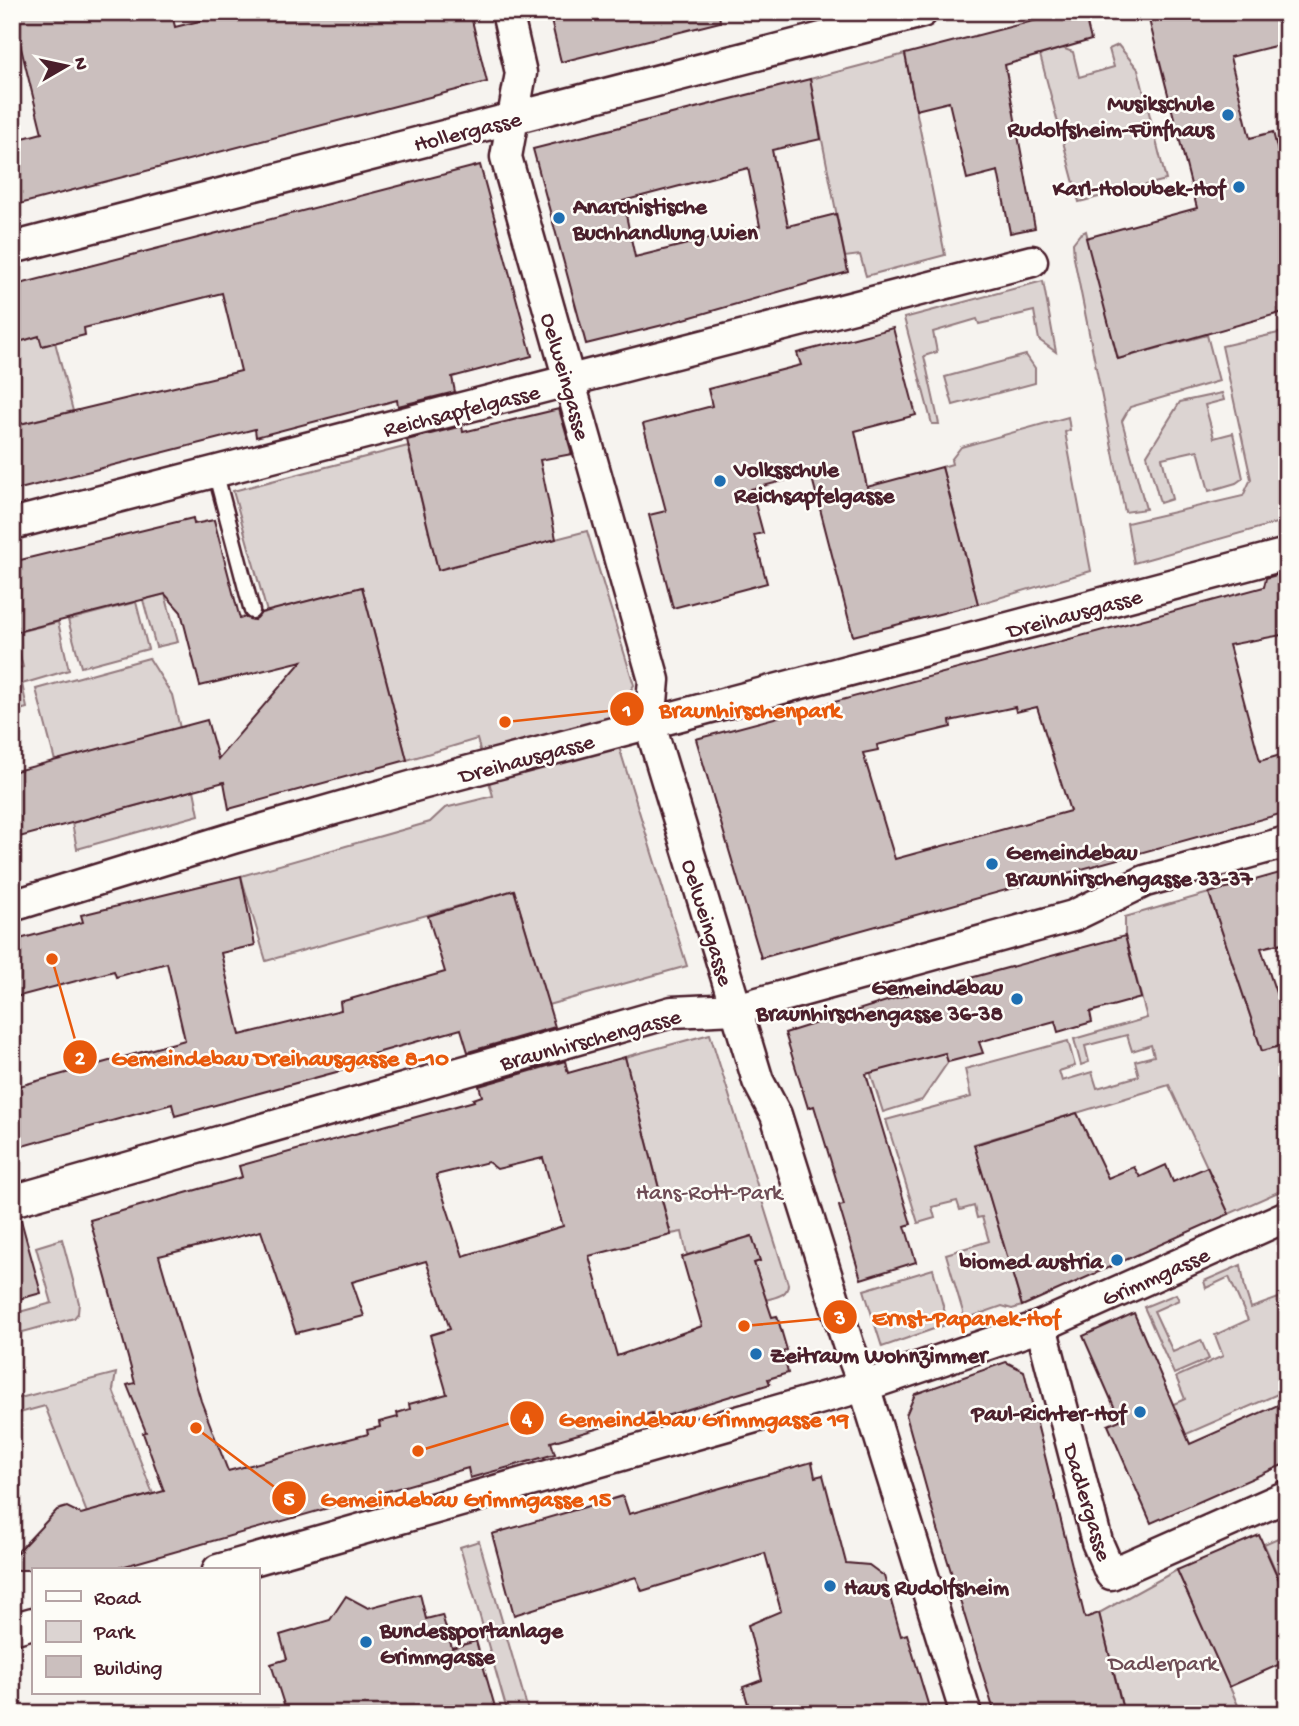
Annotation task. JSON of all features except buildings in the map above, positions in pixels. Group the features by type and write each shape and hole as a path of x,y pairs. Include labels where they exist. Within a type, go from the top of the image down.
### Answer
{"street":[{"name":"Oelweingasse","path":"506,12 521,73 506,157 654,680 650,725 758,1081 776,1115 966,1714"},
{"name":"Hollergasse","path":"12,248 922,12"},
{"name":"Reichsapfelgasse","path":"12,524 1032,261"},
{"name":"Dreihausgasse","path":"12,906 408,788 1287,554"},
{"name":"Braunhirschengasse","path":"12,1200 672,1012 736,1009 1073,916 1145,881 1287,842"},
{"name":"Grimmgasse","path":"225,1568 864,1386 1041,1326 1287,1216"},
{"name":"Dadlergasse","path":"1041,1326 1097,1542 1111,1574 1287,1496"},
{"path":"12,1629 32,1623"}],"lane":[{"path":"215,471 252,611"}],"green space":[{"path":"1118,45 1138,69 1166,180 1079,202 1040,55 1062,48 1073,52 1079,77 1114,67 1109,49"},
{"path":"905,54 945,255 866,276 860,255 845,257 810,79"},
{"path":"1086,231 1118,359 1207,335 1219,381 1130,407 1122,421 1146,509 1125,512 1074,258 1073,243"},
{"path":"1043,281 1056,352 1039,340 1034,311 979,324 977,319 933,332 937,352 924,356 939,424 932,424 904,318"},
{"path":"1287,331 1287,520 1134,563 1127,523 1243,496 1251,479 1222,346"},
{"path":"39,336 42,346 55,342 73,411 16,425 19,438 12,440 12,344"},
{"path":"1026,355 1035,368 1035,383 953,405 945,377"},
{"path":"1222,393 1224,400 1205,405 1214,438 1233,433 1243,478 1236,483 1209,491 1198,450 1162,458 1172,499 1160,503 1147,455 1180,402"},
{"path":"1068,417 1070,430 1065,432 1091,571 978,604 942,467 952,464 951,460 961,447"},
{"path":"408,446 438,569 587,531 634,685 626,697 609,706 620,750 687,966 548,1005 514,890 266,961 241,876 430,822 445,808 493,796 477,739 407,760 362,587 267,612 233,491"},
{"path":"165,594 178,642 156,647 143,600"},
{"path":"136,602 148,649 81,667 68,620"},
{"path":"58,622 69,670 22,684 27,708 12,712 12,670 23,667 14,633"},
{"path":"149,658 172,695 180,728 55,761 36,689"},
{"path":"194,790 199,815 77,849 72,823"},
{"path":"1209,893 1262,1051 1287,1044 1287,1188 1229,1214 1169,1085 974,1144 1022,1306 1012,1309 1002,1306 965,1319 946,1254 989,1241 982,1217 977,1218 974,1206 960,1210 957,1201 932,1207 935,1218 918,1223 886,1120 971,1097 965,1069 1068,1041 1075,1066 1059,1071 1062,1081 1092,1072 1097,1088 1139,1076 1135,1061 1154,1056 1151,1045 1132,1051 1127,1035 1085,1046 1089,1062 1081,1065 1074,1039 1147,1018 1125,936 1125,917"},
{"name":"Hans-Rott-Park","path":"710,1034 788,1284 783,1294 766,1300 754,1263 760,1261 752,1236 687,1255 682,1232 671,1234 625,1057"},
{"path":"945,1053 948,1062 922,1100 883,1112 869,1068"},
{"path":"62,1239 79,1303 78,1313 74,1318 12,1335 12,1314 52,1303 36,1247"},
{"path":"1241,1265 1251,1308 1287,1295 1287,1362 1284,1364 1287,1370 1287,1390 1182,1436 1169,1406 1185,1399 1176,1377 1223,1356 1215,1335 1248,1320 1229,1277 1206,1288 1204,1281"},
{"path":"933,1269 948,1324 882,1347 864,1290"},
{"path":"1176,1294 1179,1300 1154,1311 1173,1352 1201,1340 1209,1359 1174,1374 1144,1307"},
{"path":"116,1373 113,1390 153,1494 87,1513 45,1406 12,1415 12,1400"},
{"path":"1287,1534 1287,1597 1264,1544"},
{"path":"479,1541 529,1714 508,1714 460,1547"},
{"name":"Dadlerpark","path":"1177,1570 1242,1714 1124,1714 1099,1613"}],"place":[{"name":"Musikschule Rudolfsheim-Fünfhaus","path":"1228,115"},
{"name":"Karl-Holoubek-Hof","path":"1239,187"},
{"name":"Anarchistische Buchhandlung Wien","path":"559,218"},
{"name":"Volksschule Reichsapfelgasse","path":"720,481"},
{"name":"Braunhirschenpark","path":"505,722"},
{"name":"Gemeindebau Braunhirschengasse 33-37","path":"992,864"},
{"name":"Gemeindebau Dreihausgasse 8-10","path":"52,959"},
{"name":"Gemeindebau Braunhirschengasse 36-38","path":"1017,999"},
{"name":"biomed austria","path":"1117,1260"},
{"name":"Ernst-Papanek-Hof","path":"744,1326"},
{"name":"Zeitraum Wohnzimmer","path":"756,1354"},
{"name":"Paul-Richter-Hof","path":"1140,1412"},
{"name":"Gemeindebau Grimmgasse 15","path":"196,1428"},
{"name":"Gemeindebau Grimmgasse 19","path":"418,1451"},
{"name":"Haus Rudolfsheim","path":"830,1586"},
{"name":"Bundessportanlage Grimmgasse","path":"366,1642"}]}
